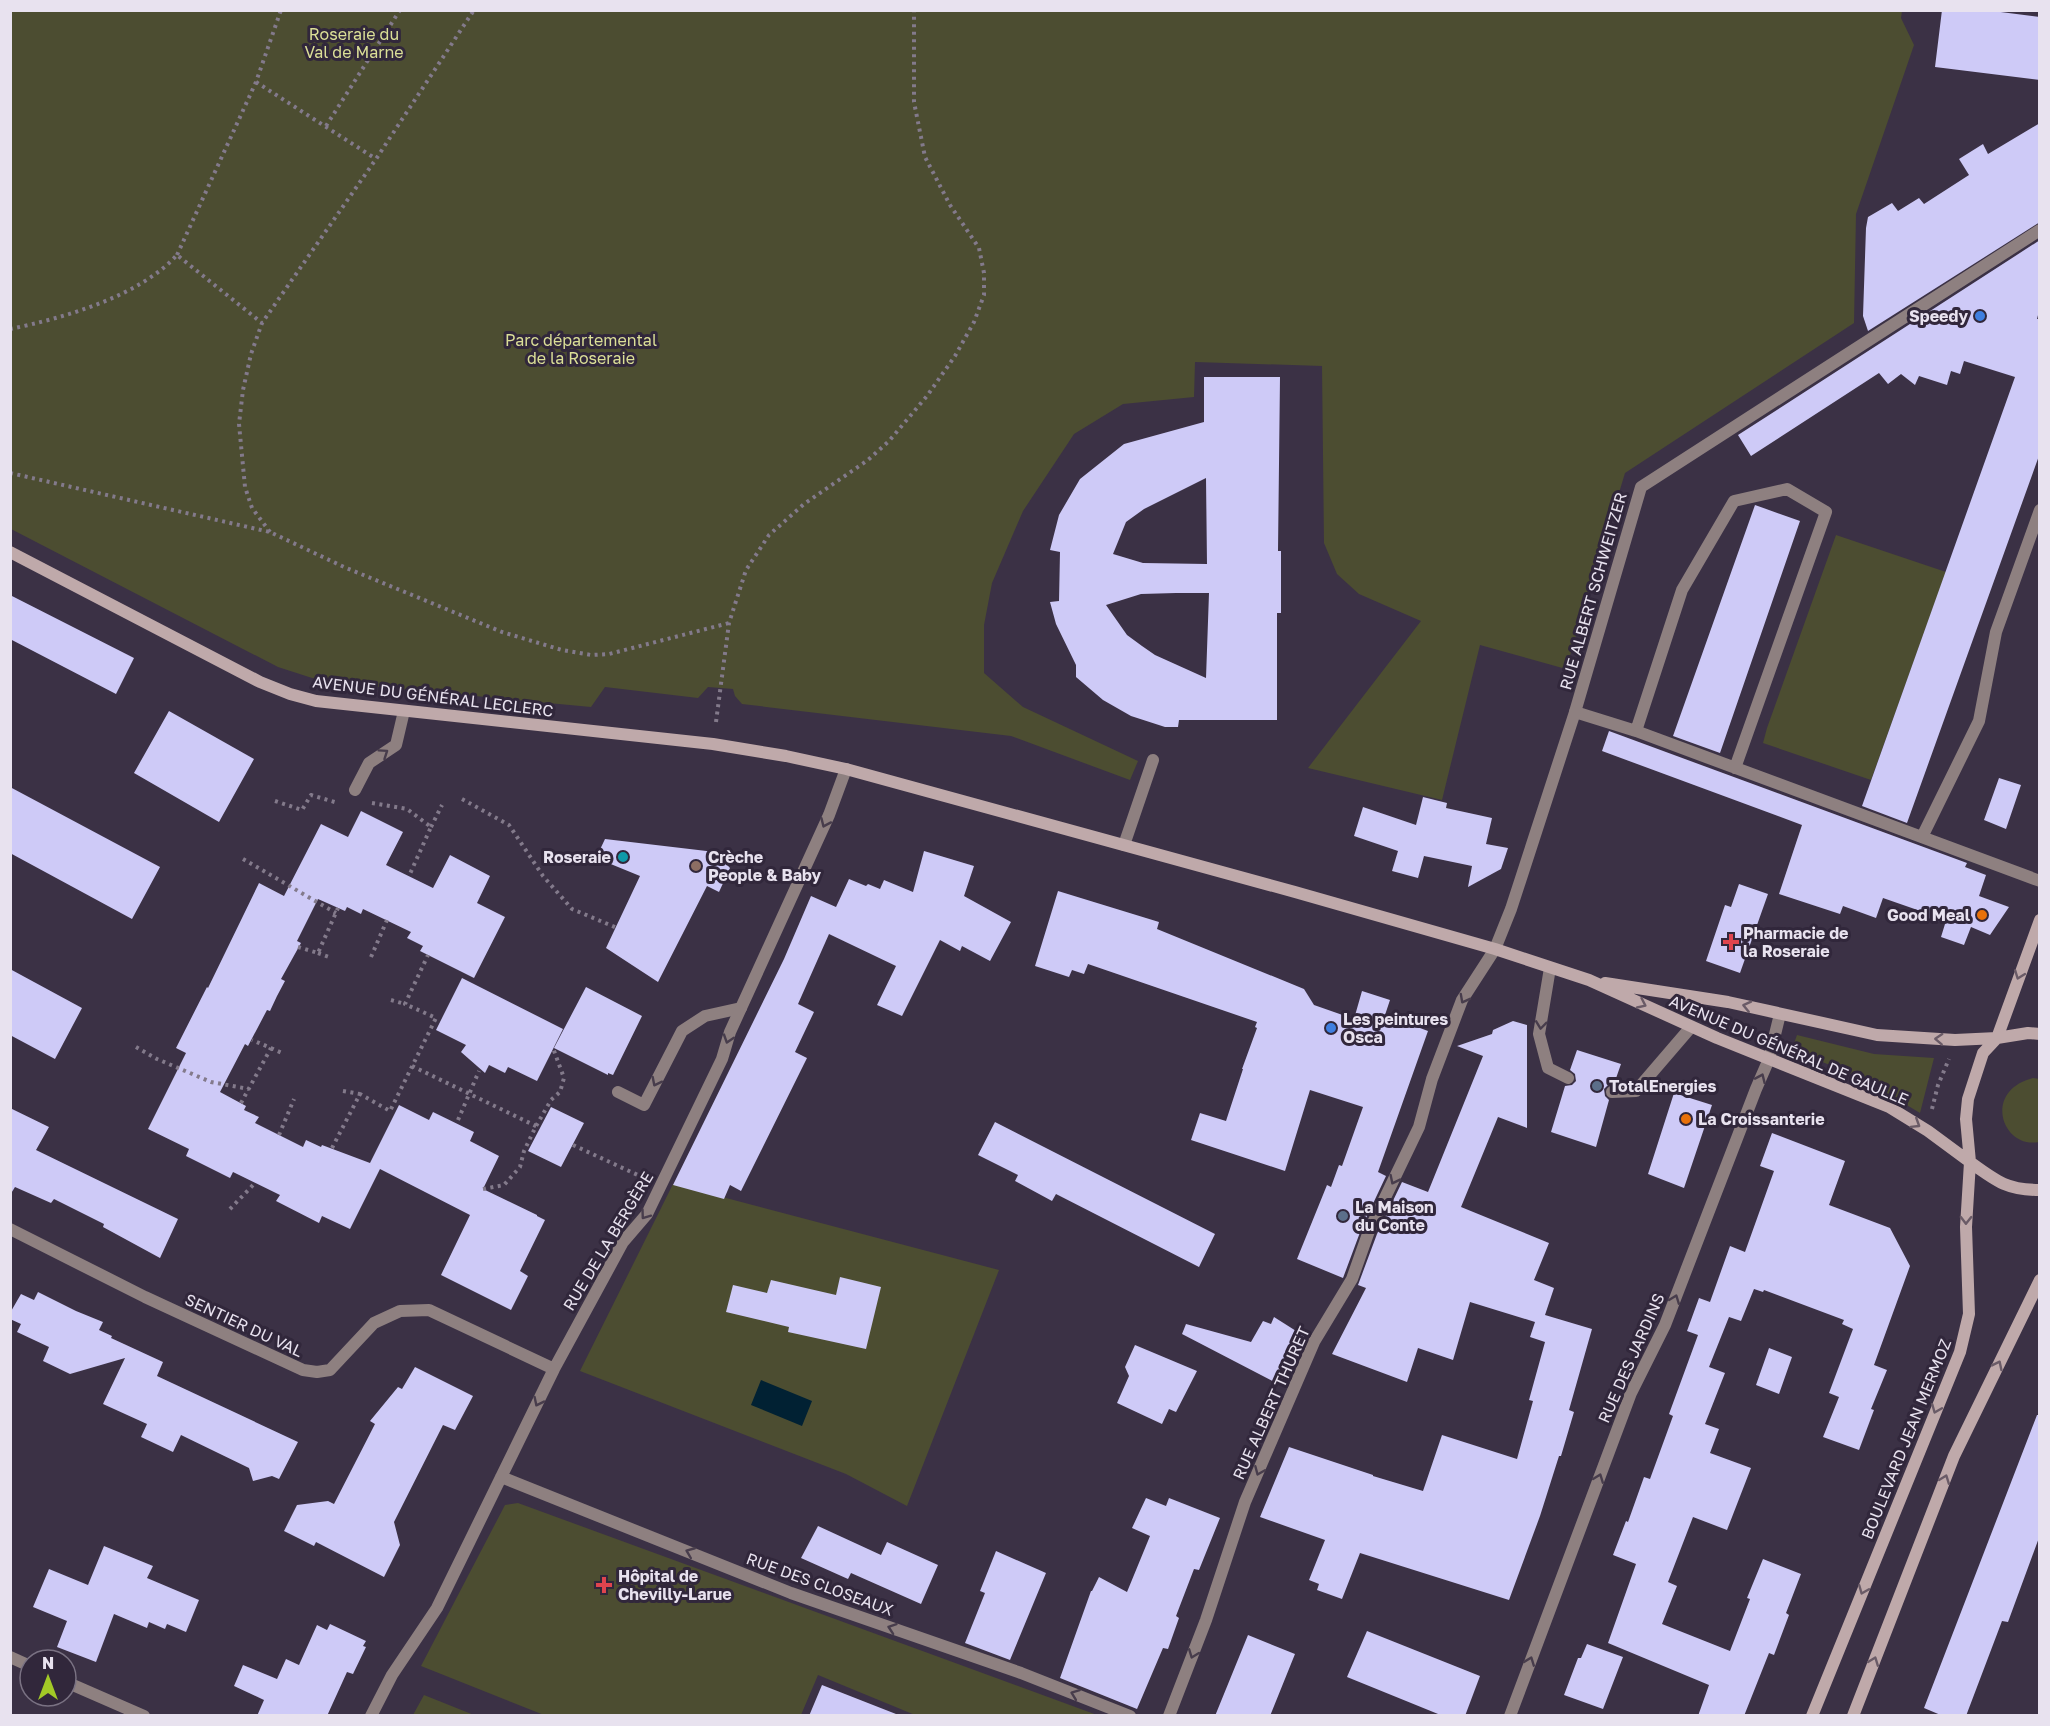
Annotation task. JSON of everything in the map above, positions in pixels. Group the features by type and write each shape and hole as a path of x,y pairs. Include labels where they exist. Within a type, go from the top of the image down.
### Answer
{"main road":[{"name":"AVENUE DU GÉNÉRAL LECLERC","path":"10,552 260,681 290,694 316,700 404,711 713,744 786,756 846,768 1124,845"},
{"name":"AVENUE DU GÉNÉRAL DE GAULLE","path":"1124,845 1495,949 1589,980 1691,1027 1889,1107 1928,1131 1970,1162"},
{"name":"BOULEVARD JEAN MERMOZ","path":"1812,1716 1960,1352 1969,1314 1966,1227 1970,1162 1966,1119 1968,1099 1983,1053 1997,1038 2040,920"},
{"name":"AVENUE DU GÉNÉRAL DE GAULLE","path":"1589,980 1728,1002 1876,1035 1955,1040 1997,1038"},
{"path":"1997,1038 2028,1033 2040,1034"},
{"path":"1970,1162 1996,1181 2020,1190 2040,1190"},
{"path":"1853,1716 1954,1456 2040,1280"}],"street":[{"name":"RUE ALBERT SCHWEITZER","path":"1495,949 1511,909 1575,712 1641,487 2040,230"},
{"path":"1636,731 1682,590 1734,501 1787,489 1826,512 1735,768"},
{"path":"1922,837 1979,721 1996,632 2040,510"},
{"path":"355,790 369,763 396,745 404,711"},
{"path":"1575,712 1636,731 2040,881"},
{"path":"1124,845 1153,760"},
{"name":"RUE DE LA BERGÈRE","path":"371,1716 392,1675 437,1608 554,1369 623,1242 647,1214 722,1059 730,1032 829,815 846,768"},
{"name":"RUE ALBERT THURET","path":"1169,1716 1206,1620 1245,1502 1314,1342 1352,1279 1369,1231 1419,1127 1432,1079 1462,1000 1495,949"},
{"path":"1550,968 1539,1034 1548,1068 1568,1078"},
{"path":"618,1092 644,1105 682,1030 705,1016 741,1008"},
{"name":"RUE DES JARDINS","path":"1510,1716 1630,1393 1665,1326 1769,1059 1780,1014"},
{"path":"1612,1092 1636,1091 1691,1027"},
{"name":"SENTIER DU VAL","path":"10,1229 165,1306 303,1370 317,1372 330,1370 374,1323 400,1311 429,1310 554,1369"},
{"name":"RUE DES CLOSEAUX","path":"501,1477 791,1593 1021,1673 1130,1716"},
{"path":"78,1687 144,1716"}],"path":[{"path":"10,329 45,322 92,306 130,289 165,269 177,255 256,82 281,10"},
{"path":"326,126 400,10"},
{"path":"270,532 252,507 245,487 241,464 239,424 243,390 251,354 262,323 376,159 474,10"},
{"path":"713,744 729,623 746,570 769,535 804,504 868,460 889,441 927,396 955,356 974,322 984,295 984,273 979,248 950,205 925,158 914,102 915,10"},
{"path":"256,82 376,159"},
{"path":"177,255 262,323"},
{"path":"10,473 270,532 344,567 491,627 562,650 591,655 609,654 729,623"},
{"path":"275,801 302,810 311,795 345,806"},
{"path":"462,799 509,825 543,876 572,909 617,928"},
{"path":"367,804 378,803 407,809 431,827"},
{"path":"409,876 442,805"},
{"path":"243,859 337,910 318,953"},
{"path":"371,957 387,920"},
{"path":"298,947 332,958"},
{"path":"405,1004 428,955"},
{"path":"343,1091 360,1094 390,1111 436,1018 391,1000"},
{"path":"252,1040 282,1053"},
{"path":"136,1047 157,1059 211,1082 249,1089"},
{"path":"241,1103 271,1047"},
{"path":"483,1189 504,1185 520,1167 524,1152 551,1100 560,1092 564,1078 553,1048"},
{"path":"1929,1119 1938,1085 1950,1056"},
{"path":"412,1066 538,1127"},
{"path":"458,1120 480,1071"},
{"path":"332,1148 360,1094"},
{"path":"279,1135 294,1100"},
{"path":"573,1145 661,1186"},
{"path":"230,1209 256,1182"}],"green space":[{"path":"11,11 1902,11 1901,18 1914,45 1856,214 1854,323 1625,473 1566,669 1480,645 1442,800 1308,768 1421,621 1359,594 1337,574 1324,543 1322,366 1195,362 1194,397 1123,404 1074,434 1023,511 992,583 984,625 984,673 1023,707 1138,761 1130,780 1011,736 742,704 735,696 733,689 708,687 698,698 605,687 591,707 326,682 278,667 11,529"},
{"path":"1836,535 1946,572 1871,780 1763,743"},
{"path":"1797,1035 1874,1054 1934,1058 1920,1113 1867,1081 1792,1049"},
{"path":"2033,1078 2040,1079 2039,1142 2026,1142 2015,1137 2007,1128 2003,1118 2003,1106 2007,1094 2017,1085"},
{"path":"673,1184 999,1270 907,1506 846,1474 580,1371"},
{"name":"Hôpital de Chevilly-Larue","path":"518,1503 1097,1715 915,1715 818,1675 801,1715 544,1715 421,1666 505,1505"},
{"path":"424,1695 474,1715 413,1715"}],"water":[{"path":"761,1380 812,1401 802,1426 751,1405"}],"building":[{"path":"1942,10 1985,10 2040,17 2040,80 1935,67"},
{"path":"2040,123 2040,222 1868,331 1863,316 1868,217 1892,203 1898,211 1919,198 1924,204 1969,175 1959,159 1983,144 1988,154"},
{"path":"2040,240 2040,307 2037,319 2040,319 2040,453 1907,823 1862,806 2015,377 1964,361 1960,374 1951,371 1947,385 1919,376 1915,385 1901,374 1888,384 1879,373 1751,456 1738,435"},
{"path":"1204,377 1280,377 1278,551 1281,551 1281,613 1277,613 1277,720 1179,720 1178,727 1165,727 1131,716 1103,700 1076,677 1076,665 1056,624 1050,602 1059,601 1060,552 1050,550 1059,515 1080,479 1124,444 1204,422","holes":["1206,478 1207,564 1143,563 1113,554 1126,522 1144,509","1209,593 1206,678 1155,655 1142,646 1127,635 1106,605 1141,594"]},
{"path":"1755,505 1800,521 1720,753 1673,736"},
{"path":"10,595 134,658 116,694 10,639"},
{"path":"169,711 254,759 219,822 134,773"},
{"path":"1609,731 1967,863 1965,867 1986,875 1979,896 2009,907 1990,935 1971,927 1964,945 1941,937 1945,924 1928,918 1929,914 1883,898 1876,918 1843,906 1840,914 1779,894 1802,825 1602,751"},
{"path":"1999,778 2021,785 2006,829 1984,820"},
{"path":"10,787 160,867 132,919 10,853"},
{"path":"1423,797 1447,803 1446,808 1492,818 1486,844 1508,848 1501,869 1468,887 1472,866 1424,856 1418,878 1392,871 1398,851 1354,836 1363,807 1416,825"},
{"path":"361,811 403,832 386,865 433,888 450,855 490,876 477,903 505,917 474,978 420,951 423,946 407,938 411,932 363,909 361,914 347,907 345,911 318,899 297,941 301,943 281,979 285,981 270,1011 267,1010 248,1046 245,1044 220,1092 246,1106 244,1110 259,1117 255,1123 303,1147 306,1140 370,1163 399,1105 429,1120 433,1112 474,1132 470,1141 499,1156 483,1189 545,1220 520,1271 528,1276 511,1310 441,1275 470,1215 380,1169 350,1229 322,1216 319,1223 276,1201 280,1195 233,1172 230,1178 186,1156 189,1149 148,1129 186,1053 176,1048 259,883 284,896 321,824 348,837"},
{"path":"605,839 715,852 730,868 719,892 707,886 658,982 606,948 640,876 596,858"},
{"path":"924,851 974,866 964,896 1011,922 990,961 962,946 960,951 940,940 902,1016 877,1005 896,966 829,934 798,1004 814,1012 795,1052 807,1058 741,1191 730,1185 724,1199 673,1185 784,959 811,896 836,907 849,879 880,889 884,880 913,892"},
{"path":"1739,884 1768,894 1740,973 1706,961 1725,905 1731,907"},
{"path":"1058,891 1159,922 1157,929 1304,989 1314,1005 1354,1019 1362,991 1390,1000 1385,1015 1428,1031 1378,1172 1386,1176 1362,1227 1343,1278 1297,1259 1327,1185 1331,1187 1339,1165 1342,1166 1363,1107 1310,1090 1285,1171 1191,1140 1200,1113 1226,1121 1257,1022 1088,964 1084,974 1072,970 1069,977 1035,966"},
{"path":"10,969 82,1008 55,1059 10,1035"},
{"path":"462,978 563,1029 537,1081 508,1067 505,1073 489,1065 485,1073 461,1052 466,1045 436,1030"},
{"path":"586,987 642,1016 613,1075 608,1073 608,1075 554,1048"},
{"path":"1513,1021 1527,1025 1527,1128 1498,1117 1461,1207 1549,1243 1534,1280 1554,1288 1545,1315 1592,1329 1569,1410 1574,1412 1561,1456 1559,1456 1509,1600 1360,1553 1342,1599 1317,1590 1319,1584 1309,1580 1325,1540 1260,1517 1289,1447 1423,1491 1442,1435 1517,1459 1533,1401 1529,1400 1545,1342 1530,1337 1535,1322 1470,1302 1453,1360 1418,1348 1407,1382 1332,1354 1366,1288 1358,1285 1377,1234 1402,1182 1428,1192 1483,1056 1457,1046 1492,1034 1493,1030"},
{"path":"1577,1050 1621,1064 1614,1084 1604,1089 1605,1096 1609,1100 1596,1147 1551,1132 1565,1086 1572,1085 1576,1081 1575,1074 1570,1070"},
{"path":"1674,1093 1712,1105 1684,1188 1648,1174"},
{"path":"551,1107 584,1123 561,1167 528,1151"},
{"path":"10,1108 49,1127 36,1150 178,1219 160,1258 103,1227 104,1224 54,1199 51,1203 15,1187 10,1195"},
{"path":"995,1122 1215,1234 1199,1267 1056,1194 1052,1201 1015,1181 1018,1175 978,1155"},
{"path":"1772,1133 1845,1161 1829,1205 1890,1228 1910,1266 1874,1365 1887,1370 1871,1409 1874,1410 1859,1450 1823,1437 1839,1397 1829,1393 1853,1329 1842,1324 1844,1320 1764,1290 1763,1292 1754,1289 1741,1321 1729,1317 1709,1367 1725,1373 1705,1424 1719,1429 1710,1453 1751,1468 1727,1530 1693,1517 1668,1582 1677,1586 1662,1624 1730,1651 1750,1599 1747,1598 1763,1559 1801,1574 1786,1613 1789,1615 1774,1655 1769,1653 1744,1716 1698,1716 1709,1685 1608,1643 1636,1564 1613,1555 1644,1477 1650,1479 1673,1416 1669,1414 1698,1335 1687,1331 1699,1298 1710,1302 1730,1246 1745,1252 1774,1171 1760,1166"},
{"path":"840,1277 881,1287 866,1349 788,1332 789,1327 726,1312 733,1285 767,1293 771,1280 836,1295"},
{"path":"38,1292 103,1322 99,1330 112,1336 111,1338 163,1362 157,1376 298,1442 279,1479 272,1476 253,1481 249,1468 181,1435 173,1452 141,1437 147,1424 103,1404 125,1358 70,1374 43,1361 49,1347 17,1332 21,1324 10,1319 10,1313 21,1294 34,1300"},
{"path":"1274,1317 1304,1336 1280,1385 1182,1334 1186,1324 1251,1342 1263,1321 1271,1324"},
{"path":"1135,1345 1197,1371 1176,1412 1169,1409 1162,1424 1117,1403 1129,1376 1125,1367"},
{"path":"1769,1348 1792,1357 1779,1394 1756,1385"},
{"path":"415,1367 473,1396 455,1430 443,1425 394,1522 400,1545 384,1577 316,1542 314,1546 284,1531 297,1505 328,1501 334,1504 375,1424 370,1421 398,1387 402,1389"},
{"path":"2037,1415 2040,1415 2040,1535 2008,1622 2002,1621 1966,1716 1943,1716 1924,1708"},
{"path":"1146,1498 1166,1506 1169,1498 1220,1518 1199,1570 1194,1569 1176,1616 1179,1618 1168,1649 1163,1648 1137,1709 1060,1678 1091,1591 1099,1577 1127,1592 1150,1536 1132,1528"},
{"path":"818,1526 881,1555 887,1542 938,1565 921,1604 851,1573 848,1579 801,1558"},
{"path":"104,1546 153,1566 147,1578 199,1600 186,1632 167,1624 165,1629 149,1622 147,1628 114,1614 96,1662 78,1655 78,1648 57,1647 67,1621 33,1607 49,1569 88,1585"},
{"path":"996,1551 1046,1573 1010,1660 965,1643 985,1593 980,1591"},
{"path":"330,1624 366,1641 363,1646 366,1647 353,1674 347,1672 327,1716 257,1716 264,1700 234,1686 243,1665 277,1679 286,1659 299,1665 317,1625 327,1630"},
{"path":"1367,1631 1480,1676 1465,1716 1443,1716 1347,1677"},
{"path":"1248,1635 1295,1654 1270,1716 1215,1716"},
{"path":"1587,1644 1623,1657 1603,1709 1564,1695 1578,1658 1581,1658"},
{"path":"822,1685 896,1714 896,1716 809,1716"}],"place":[{"name":"Speedy","path":"1980,316"},
{"name":"Roseraie","path":"623,857"},
{"name":"Crèche People & Baby","path":"696,866"},
{"name":"Good Meal","path":"1982,915"},
{"name":"Pharmacie de la Roseraie","path":"1731,942"},
{"name":"Les peintures Osca","path":"1331,1028"},
{"name":"TotalEnergies","path":"1597,1086"},
{"name":"La Croissanterie","path":"1686,1119"},
{"name":"La Maison du Conte","path":"1343,1216"},
{"name":"Hôpital de Chevilly-Larue","path":"604,1585"}],"park label":[{"name":"Roseraie du Val de Marne","path":"354,43"},
{"name":"Parc départemental de la Roseraie","path":"581,349"}]}
